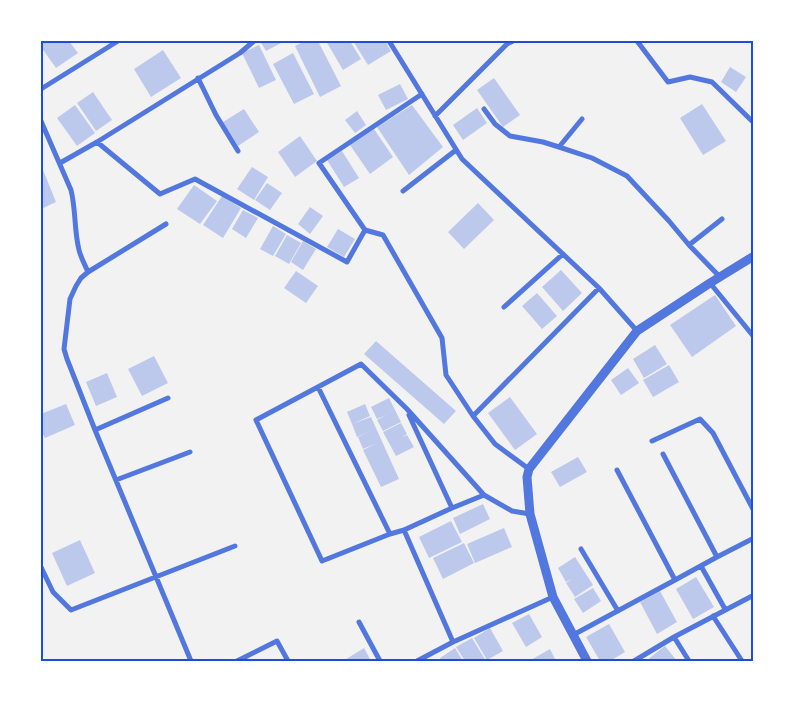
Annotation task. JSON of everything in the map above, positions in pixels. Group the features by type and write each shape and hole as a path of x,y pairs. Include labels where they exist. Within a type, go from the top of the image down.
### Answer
{"street":[{"path":"41,89 118,41"},
{"path":"60,163 240,53 254,41"},
{"path":"389,41 462,159 599,288 637,331"},
{"path":"435,116 507,44 513,41"},
{"path":"636,41 668,82 690,78 712,82 754,123"},
{"path":"198,78 216,115 238,151"},
{"path":"422,94 319,162 365,230 383,235 442,338 446,375 473,416 496,444 529,469"},
{"path":"484,109 495,124 510,136 543,142 592,158 627,176 720,277"},
{"path":"559,147 582,119"},
{"path":"41,121 72,195 79,248 88,272"},
{"path":"97,142 160,194 195,180 347,262 365,230"},
{"path":"403,191 456,150"},
{"path":"689,245 722,219"},
{"path":"166,224 81,278 70,298 64,349 95,430 191,661"},
{"path":"504,307 563,254"},
{"path":"587,661 553,597 530,514 526,477 529,469 637,331 754,256"},
{"path":"710,283 754,338"},
{"path":"473,416 599,288"},
{"path":"484,494 404,530 322,562 256,420 361,364 407,409 484,494 512,512 530,514"},
{"path":"318,387 390,534"},
{"path":"95,430 168,398"},
{"path":"407,409 452,508"},
{"path":"652,441 700,419 713,433 754,511"},
{"path":"116,480 190,452"},
{"path":"663,454 717,557"},
{"path":"617,470 675,580"},
{"path":"404,530 453,642"},
{"path":"572,635 754,538"},
{"path":"41,567 52,592 71,610 235,546"},
{"path":"581,549 618,611"},
{"path":"701,566 725,609"},
{"path":"634,661 674,637 754,595"},
{"path":"417,661 453,642 553,597"},
{"path":"713,616 742,661"},
{"path":"359,622 380,661"},
{"path":"674,637 689,661"},
{"path":"238,661 277,641 288,661"}],"building":[{"path":"41,41 69,41 78,53 56,68 41,47"},
{"path":"260,41 281,41 281,43 266,51"},
{"path":"305,41 318,41 341,86 320,97 295,46"},
{"path":"326,41 350,41 361,59 343,70"},
{"path":"353,41 385,41 391,51 368,65"},
{"path":"259,45 276,80 259,88 242,53"},
{"path":"163,50 181,78 151,97 134,69"},
{"path":"293,53 314,94 294,104 273,64"},
{"path":"730,67 746,77 736,92 721,82"},
{"path":"494,78 520,115 503,127 477,90"},
{"path":"400,84 408,99 386,110 378,95"},
{"path":"93,92 112,120 96,131 77,103"},
{"path":"702,104 726,141 703,155 680,118"},
{"path":"75,105 95,133 77,146 57,118"},
{"path":"412,105 443,147 409,175 377,127"},
{"path":"477,108 487,123 463,140 453,125"},
{"path":"244,109 259,132 238,146 223,122"},
{"path":"357,111 366,125 355,133 345,120"},
{"path":"374,129 393,157 370,174 350,145"},
{"path":"300,136 317,161 295,177 278,152"},
{"path":"342,151 359,178 344,187 327,160"},
{"path":"252,167 268,177 254,200 237,189"},
{"path":"43,170 56,202 41,209 41,171"},
{"path":"267,183 282,193 270,210 255,200"},
{"path":"194,185 217,201 200,224 177,209"},
{"path":"222,196 241,208 223,238 203,225"},
{"path":"478,203 494,220 464,249 448,232"},
{"path":"310,207 323,216 310,234 298,224"},
{"path":"243,210 258,218 246,238 232,229"},
{"path":"273,226 286,234 273,256 260,249"},
{"path":"338,229 355,239 344,257 327,247"},
{"path":"287,235 301,243 289,264 275,256"},
{"path":"303,241 316,249 303,270 291,262"},
{"path":"561,270 582,293 563,311 542,287"},
{"path":"296,271 318,286 306,303 284,288"},
{"path":"537,293 557,316 542,329 522,306"},
{"path":"715,295 736,326 692,357 670,325"},
{"path":"376,341 456,411 444,424 364,354"},
{"path":"655,345 667,364 644,378 633,359"},
{"path":"154,356 168,383 142,396 128,369"},
{"path":"669,365 679,382 653,397 643,380"},
{"path":"628,368 639,383 621,395 611,380"},
{"path":"107,373 117,397 96,406 86,382"},
{"path":"510,397 537,434 515,450 488,413"},
{"path":"389,398 401,422 383,431 377,420 386,415 377,419 371,407"},
{"path":"66,404 75,425 45,438 41,430 41,414"},
{"path":"365,404 370,416 352,424 347,412"},
{"path":"371,417 399,479 381,487 363,450 377,443 363,449 358,437 370,431 357,437 352,424"},
{"path":"401,423 407,434 402,437 407,435 414,447 396,456 383,432"},
{"path":"578,457 587,472 560,487 551,472"},
{"path":"483,504 490,519 460,534 453,518"},
{"path":"451,521 462,542 429,558 419,537"},
{"path":"504,528 512,547 475,563 467,544"},
{"path":"80,540 95,573 67,586 52,553"},
{"path":"464,543 474,563 443,579 433,558"},
{"path":"575,557 593,585 575,597 566,583 572,579 566,582 558,568"},
{"path":"696,577 714,607 693,619 676,589"},
{"path":"593,588 601,601 583,613 574,599"},
{"path":"660,591 677,622 657,634 640,602"},
{"path":"529,614 542,637 526,647 512,623"},
{"path":"609,624 625,652 610,661 600,661 586,637"},
{"path":"490,628 503,651 487,660 474,638"},
{"path":"472,638 486,661 465,661 456,647"},
{"path":"665,646 677,661 647,660"},
{"path":"364,648 371,661 343,661"},
{"path":"455,648 463,661 442,661 440,658"},
{"path":"550,649 556,661 529,661"}]}
